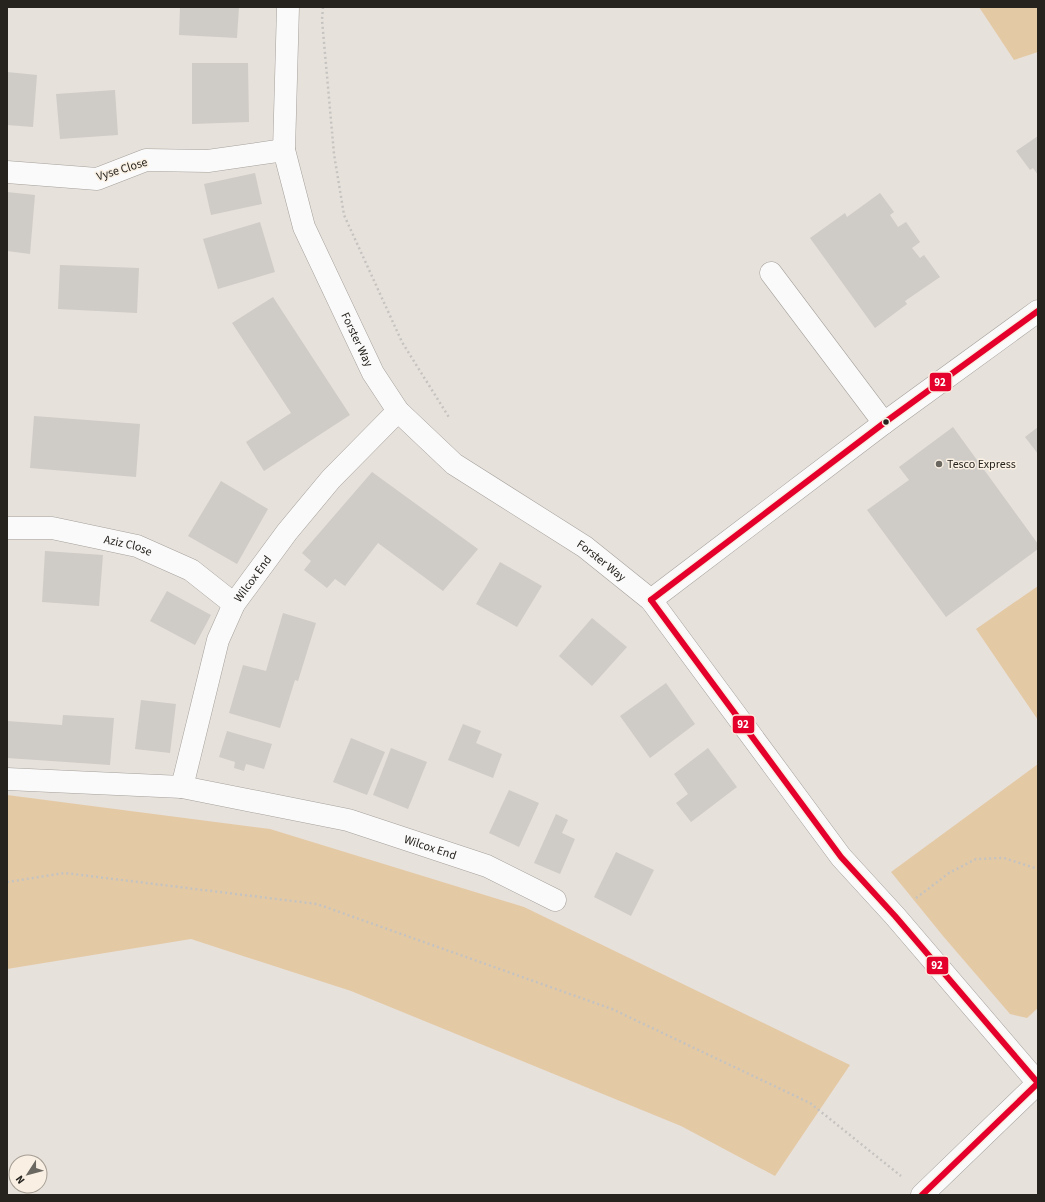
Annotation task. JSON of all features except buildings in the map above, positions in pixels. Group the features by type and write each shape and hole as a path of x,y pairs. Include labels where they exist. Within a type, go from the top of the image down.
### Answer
{"street":[{"name":"Forster Way","path":"288,7 284,150 304,227 373,373 398,411 454,464 584,547 652,600 841,857 895,916 1038,1083"},
{"name":"Vyse Close","path":"7,172 97,179 146,160 208,160 284,150"},
{"path":"771,273 884,423"},
{"path":"652,600 884,423 1038,310"},
{"name":"Wilcox End","path":"182,787 218,640 234,604 287,532 326,485 398,411"},
{"name":"Aziz Close","path":"7,528 52,528 137,546 191,570 234,604"},
{"name":"Wilcox End","path":"7,779 182,787 348,820 487,866 555,900"},
{"path":"923,1194 1038,1083"}],"path":[{"path":"323,7 322,20 334,154 344,215 402,342 451,420"},
{"path":"895,916 942,878 976,858 1004,858 1038,868"},
{"path":"7,882 65,873 317,904 612,1009 810,1103 923,1194"}],"shaded area":[{"path":"979,7 1038,7 1038,52 1014,60"},
{"path":"1038,586 1038,720 976,629"},
{"path":"1038,764 1038,1008 1027,1018 1010,1014 943,936 891,872"},
{"path":"7,795 270,829 524,907 850,1065 775,1176 681,1126 351,991 191,939 7,969"}],"transit line":[{"name":"92","path":"651,600 884,423 1038,311"},
{"name":"92","path":"651,600 841,857 895,916 1038,1083"},
{"name":"92","path":"922,1195 1038,1083"}],"place":[{"name":"Tesco Express","path":"939,464"}]}
